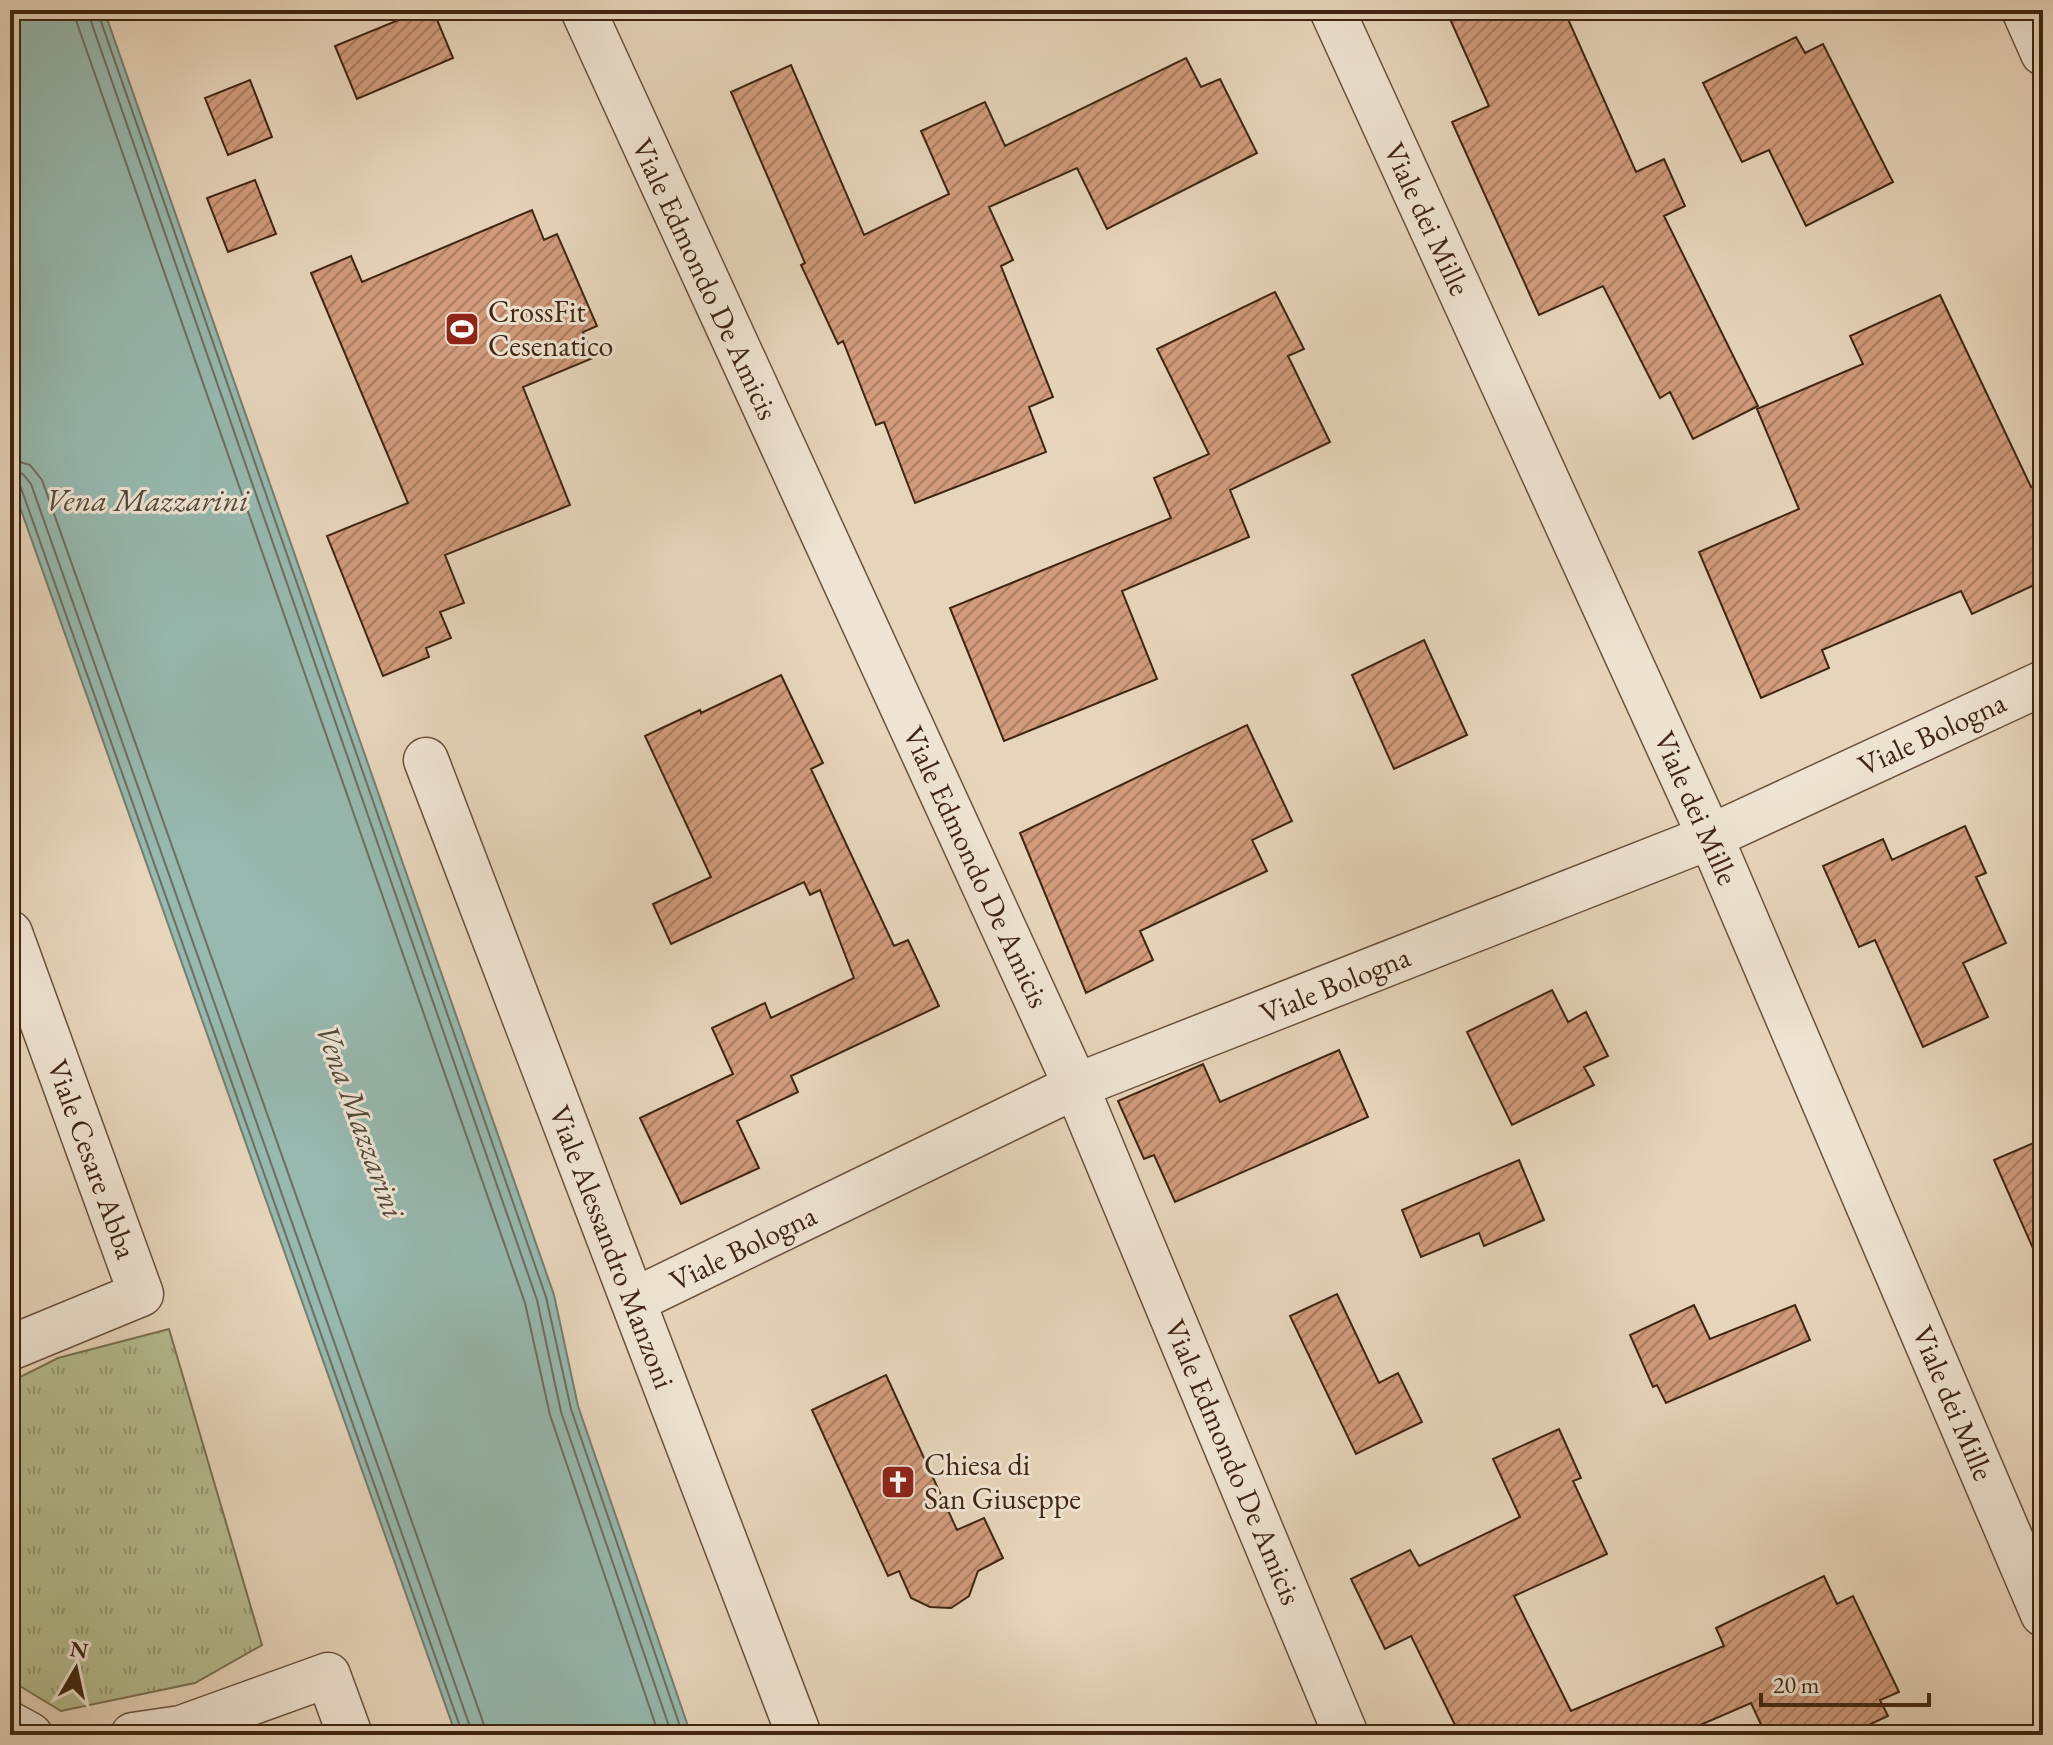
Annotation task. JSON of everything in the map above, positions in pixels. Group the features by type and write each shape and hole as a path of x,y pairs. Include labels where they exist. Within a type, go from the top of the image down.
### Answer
{"street":[{"name":"Viale Edmondo De Amicis","path":"583,10 1076,1086 1346,1735"},
{"name":"Viale dei Mille","path":"1332,10 1710,837 2043,1614"},
{"path":"2024,10 2043,53"},
{"name":"Viale Bologna","path":"633,1301 1076,1086 1710,837 2043,683"},
{"name":"Viale Alessandro Manzoni","path":"426,760 799,1735"},
{"name":"Viale Cesare Abba","path":"10,933 141,1294 10,1348"},
{"path":"133,1735 181,1728 328,1675 350,1735"},
{"path":"10,1724 30,1735"}],"green space":[{"path":"169,1329 262,1645 195,1683 61,1711 10,1680 10,1382 58,1358"}],"water":[{"name":"Vena Mazzarini","path":"10,10 104,10 554,1295 578,1406 691,1735 456,1735 10,479"}],"building":[{"path":"423,10 433,10 453,58 357,99 335,46"},
{"path":"1446,10 1564,10 1636,172 1664,159 1685,206 1664,216 1758,406 1693,439 1670,392 1660,398 1603,286 1539,315 1452,122 1489,106"},
{"path":"1796,37 1805,53 1823,44 1893,182 1806,226 1769,150 1742,162 1703,83"},
{"path":"1186,58 1201,87 1220,79 1257,153 1107,229 1077,168 989,207 1013,260 1001,266 1053,397 1029,407 1046,452 915,503 884,422 876,425 843,341 838,344 801,265 805,263 731,92 791,65 864,235 949,194 921,131 985,102 1005,146"},
{"path":"250,80 272,137 228,155 205,98"},
{"path":"255,180 276,234 228,252 207,198"},
{"path":"532,210 544,240 557,234 597,326 583,332 593,358 523,387 570,505 445,555 464,603 440,612 451,638 426,648 429,657 383,676 327,536 408,503 311,273 351,256 362,282"},
{"path":"1275,292 1304,349 1288,356 1330,442 1230,490 1249,537 1122,591 1157,679 1004,741 950,608 1171,518 1154,478 1209,454 1157,349"},
{"path":"1940,295 2031,487 2043,482 2043,581 1972,614 1961,591 1822,650 1829,668 1761,698 1699,552 1799,509 1757,409 1863,364 1850,336"},
{"path":"1424,640 1467,735 1394,769 1352,675"},
{"path":"781,675 823,763 811,769 894,946 908,940 939,1006 791,1076 798,1092 737,1121 759,1168 681,1204 640,1118 733,1074 712,1028 765,1003 771,1018 854,978 820,890 810,895 804,882 671,944 653,904 711,877 645,736"},
{"path":"1247,725 1292,821 1252,840 1267,871 1140,931 1153,960 1086,993 1020,833"},
{"path":"1965,826 1986,873 1976,877 2006,943 1963,963 1988,1017 1923,1047 1875,940 1859,947 1823,866 1883,839 1892,860"},
{"path":"1552,990 1568,1022 1586,1012 1608,1056 1584,1067 1594,1085 1512,1125 1467,1032"},
{"path":"1339,1050 1368,1117 1175,1202 1154,1155 1144,1159 1118,1101 1203,1064 1220,1102"},
{"path":"2043,1139 2043,1271 1994,1160"},
{"path":"1519,1160 1544,1220 1484,1246 1479,1233 1421,1257 1402,1210"},
{"path":"1337,1294 1379,1383 1398,1373 1422,1422 1356,1454 1290,1316"},
{"path":"1694,1305 1710,1339 1795,1305 1810,1340 1666,1403 1657,1385 1653,1387 1630,1335"},
{"path":"886,1375 957,1530 984,1518 1003,1558 978,1571 969,1596 951,1608 930,1607 911,1598 899,1571 888,1576 812,1410"},
{"path":"1559,1429 1581,1478 1573,1481 1607,1554 1514,1596 1571,1711 1724,1646 1716,1628 1824,1576 1837,1604 1853,1596 1899,1692 1880,1700 1888,1716 1847,1735 1766,1735 1751,1703 1677,1735 1460,1735 1411,1636 1385,1649 1351,1579 1410,1550 1419,1566 1520,1517 1493,1459"}],"place":[{"name":"CrossFit Cesenatico","path":"462,329"},
{"name":"Chiesa di San Giuseppe","path":"898,1482"}]}
